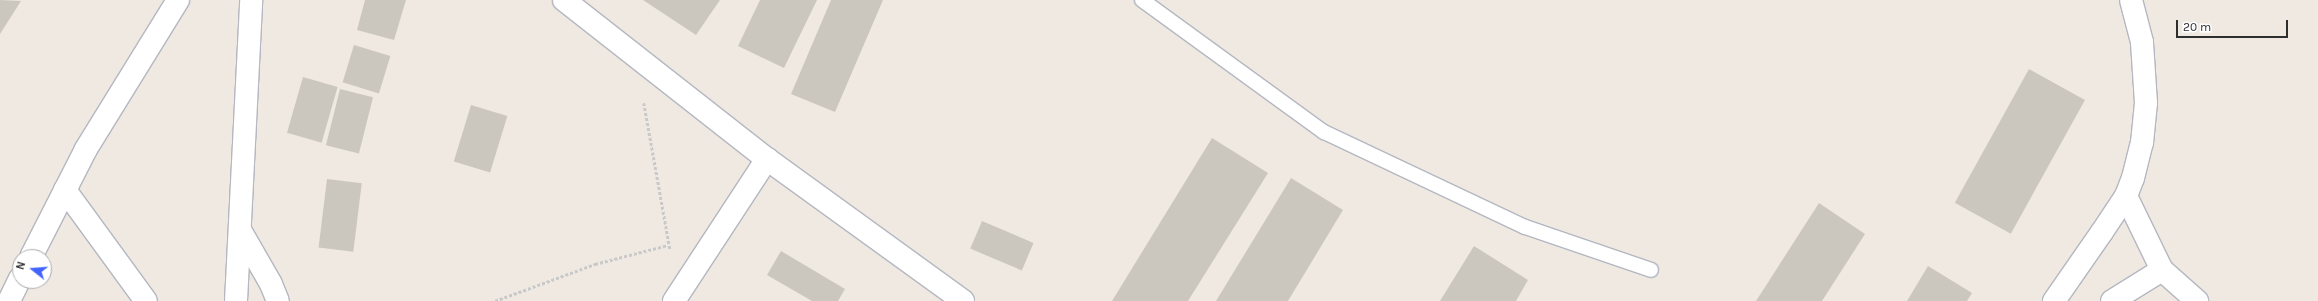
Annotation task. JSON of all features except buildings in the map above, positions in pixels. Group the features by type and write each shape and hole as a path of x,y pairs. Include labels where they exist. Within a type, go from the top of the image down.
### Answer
{"street":[{"path":"35,249 86,149 178,0"},
{"path":"236,301 251,0"},
{"path":"564,0 767,160 963,301"},
{"path":"2054,301 2126,196 2142,143 2146,103 2142,42 2131,0"},
{"path":"678,294 767,160"},
{"path":"65,190 146,301"},
{"path":"2126,196 2162,270 2197,301"},
{"path":"240,230 271,284 278,301"},
{"path":"2112,301 2162,270"},
{"path":"8,301 14,289"}],"lane":[{"path":"1142,0 1324,132 1524,227 1651,270"}],"path":[{"path":"637,58 662,195 668,245 678,294"},
{"path":"495,301 595,264 668,245"}]}
